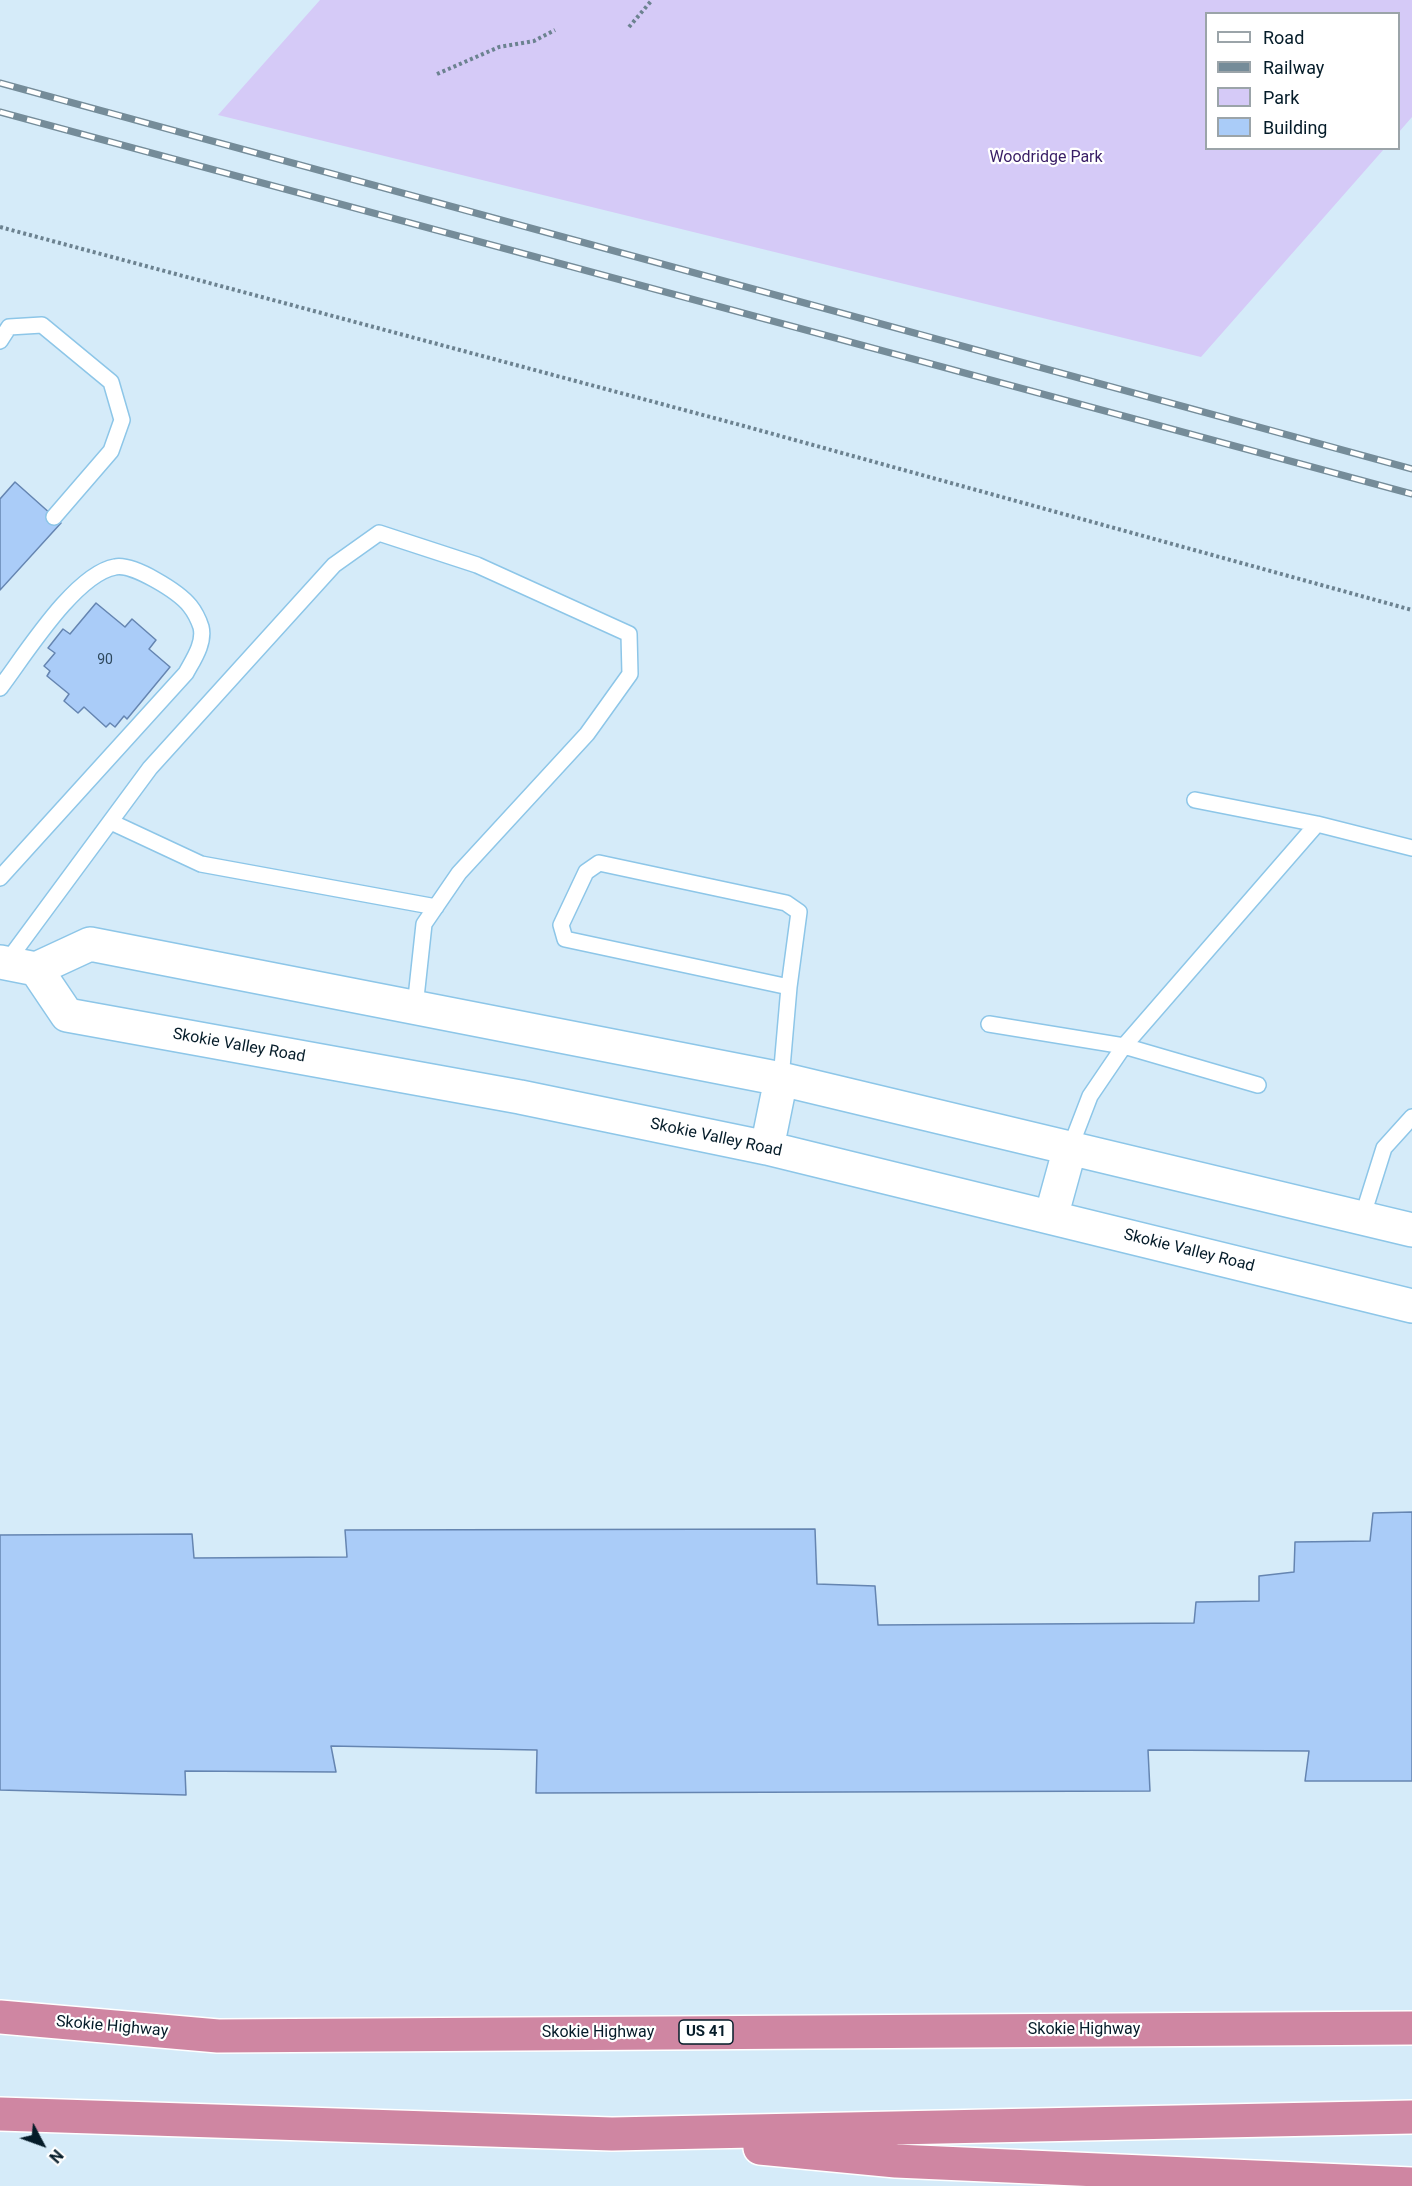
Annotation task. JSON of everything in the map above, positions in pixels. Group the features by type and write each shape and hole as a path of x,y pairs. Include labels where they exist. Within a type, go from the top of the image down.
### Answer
{"highway":[{"name":"Skokie Highway","path":"0,2017 218,2036 1412,2028"},
{"path":"0,2114 612,2134 1412,2116"},
{"path":"612,2134 896,2162 1412,2184"}],"main road":[{"path":"14,964 90,944 781,1079 1412,1230"},
{"name":"Skokie Valley Road","path":"14,964 67,1015 520,1097 767,1148 1412,1306"},
{"path":"767,1148 781,1079"},
{"path":"1051,1217 1070,1148"}],"lane":[{"path":"0,341 9,327 42,325 111,382 122,420 111,451 54,517"},
{"path":"14,964 150,768 334,565 379,533 477,565 629,634 630,674 587,734 459,873 424,924 415,1007"},
{"path":"0,688 70,595 93,577 116,567 140,569 190,606 201,628 200,647 186,673 0,878"},
{"path":"1195,800 1317,824 1412,848"},
{"path":"111,822 201,864 436,907"},
{"path":"1070,1148 1090,1096 1124,1046 1317,824"},
{"path":"781,1079 789,987 799,912 786,903 599,862 586,872 561,925 565,939 789,987"},
{"path":"989,1024 1124,1046 1258,1085"},
{"path":"1362,1218 1384,1148 1412,1117"}],"path":[{"path":"629,27 652,0"},
{"path":"436,74 499,47 534,41 555,30"},
{"path":"0,227 733,423 1412,610"}],"green space":[{"name":"Woodridge Park","path":"320,0 1412,0 1412,117 1400,131 1400,12 1205,12 1205,150 1383,150 1201,357 218,115"}],"building":[{"path":"15,482 61,523 0,590 0,499"},
{"path":"96,603 125,627 132,619 156,640 149,649 170,667 127,719 124,716 115,727 110,723 106,727 84,707 78,713 64,701 69,694 47,676 50,671 44,666 55,653 48,648 63,629 70,634"},
{"path":"1412,1512 1412,1781 1305,1781 1309,1751 1148,1750 1150,1791 536,1793 537,1750 331,1746 336,1772 185,1771 186,1795 0,1790 0,1535 192,1534 194,1558 347,1557 345,1530 815,1529 817,1584 875,1586 878,1625 1194,1623 1196,1602 1259,1601 1259,1576 1294,1572 1295,1542 1370,1541 1373,1513"}],"railway":[{"path":"0,83 1412,469"},
{"path":"0,112 1412,494"}]}
